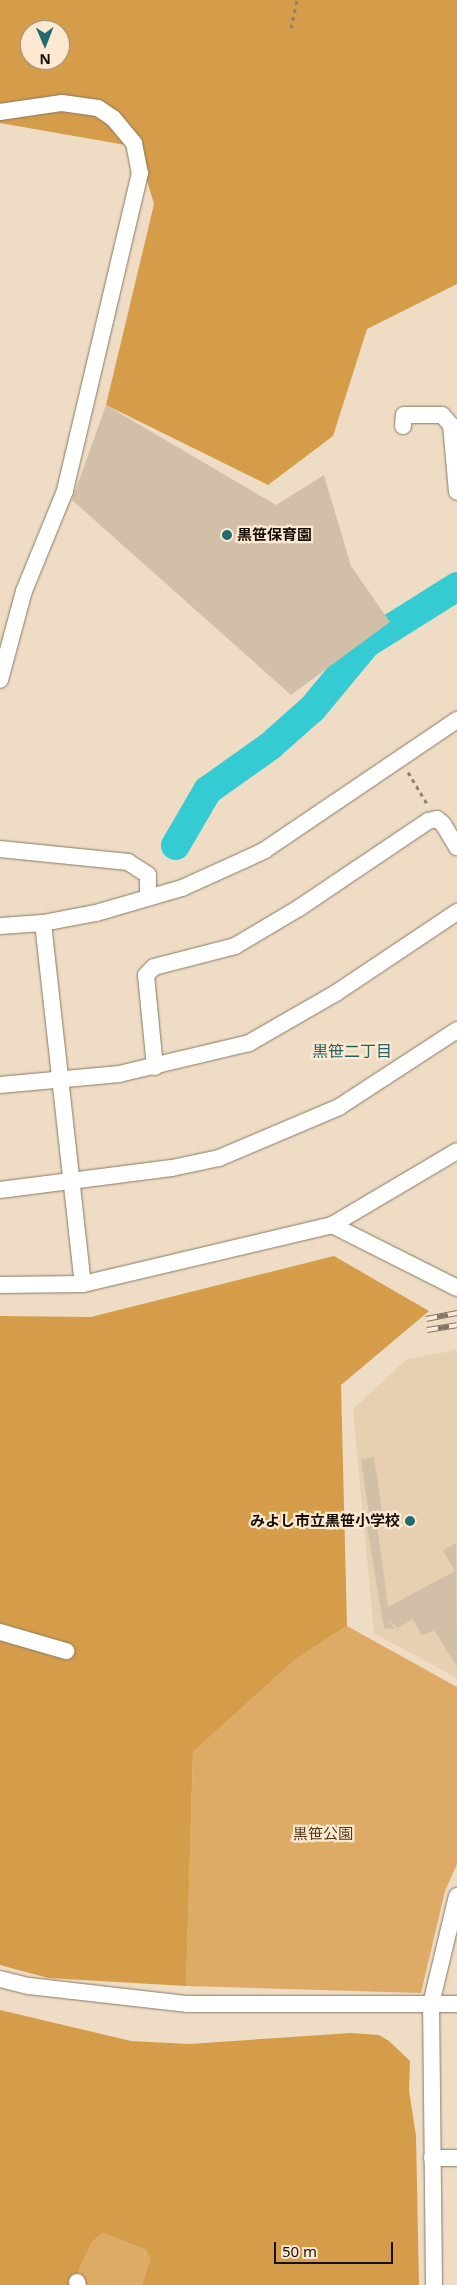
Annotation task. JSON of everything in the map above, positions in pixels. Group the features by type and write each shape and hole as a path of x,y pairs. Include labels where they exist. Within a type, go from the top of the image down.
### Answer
{"street":[{"path":"0,112 62,103 98,108 113,118 134,143 140,173 65,491 24,591 0,680"},
{"path":"403,426 404,415 442,415 451,425 457,492"},
{"path":"0,926 43,924 182,888 265,850 457,720"},
{"path":"155,1067 146,975 154,967 235,946 299,908 428,821 437,820 457,847"},
{"path":"0,849 128,862 148,875 148,897"},
{"path":"0,1085 155,1067 249,1042 336,993 457,912"},
{"path":"43,924 69,1182 82,1284"},
{"path":"0,1190 69,1182 219,1158 339,1107 457,1030"},
{"path":"0,1285 82,1284 332,1225 454,1156"},
{"path":"332,1225 457,1288"},
{"path":"0,1632 66,1651"},
{"path":"434,2285 431,2004 457,1896"},
{"path":"0,1979 188,2004 457,2004"},
{"path":"432,2158 457,2158"}],"path":[{"path":"291,28 298,0"},
{"path":"400,758 437,820"}],"shaded area":[{"path":"0,0 457,0 457,284 367,329 333,436 268,485 106,405 154,204 137,147 0,123"},
{"path":"334,1256 429,1311 341,1385 347,1626 297,1658 193,1752 186,1986 48,1978 0,1965 0,1316 91,1317"},
{"name":"みよし市立黒笹小学校","path":"457,1350 457,1678 374,1633 353,1409 407,1359"},
{"path":"0,2010 131,2041 189,2044 351,2033 379,2035 389,2041 410,2061 409,2090 416,2136 419,2285 142,2285 150,2259 146,2250 103,2233 92,2242 72,2285 0,2285"}],"green space":[{"name":"黒笹公園","path":"347,1626 457,1687 457,1864 445,1891 421,1993 186,1986 193,1752 297,1658"},
{"path":"103,2233 146,2250 150,2259 142,2285 72,2285 92,2242"}],"building":[{"name":"黒笹保育園","path":"106,405 276,505 324,475 351,566 390,622 291,695 72,500"},
{"path":"374,1457 384,1525 370,1521 361,1459"},
{"path":"366,1521 377,1525 388,1607 455,1571 443,1550 456,1543 457,1667 434,1630 422,1636 413,1619 397,1628 388,1619 395,1629 384,1628"}],"waterway":[{"path":"175,845 207,790 269,746 312,708 366,643 457,586"}],"railway":[{"path":"426,1319 457,1313"},
{"path":"427,1330 457,1325"}],"place":[{"name":"黒笹保育園","path":"227,535"},
{"name":"みよし市立黒笹小学校","path":"410,1521"}],"district":[{"name":"黒笹二丁目","path":"352,1051"}]}
